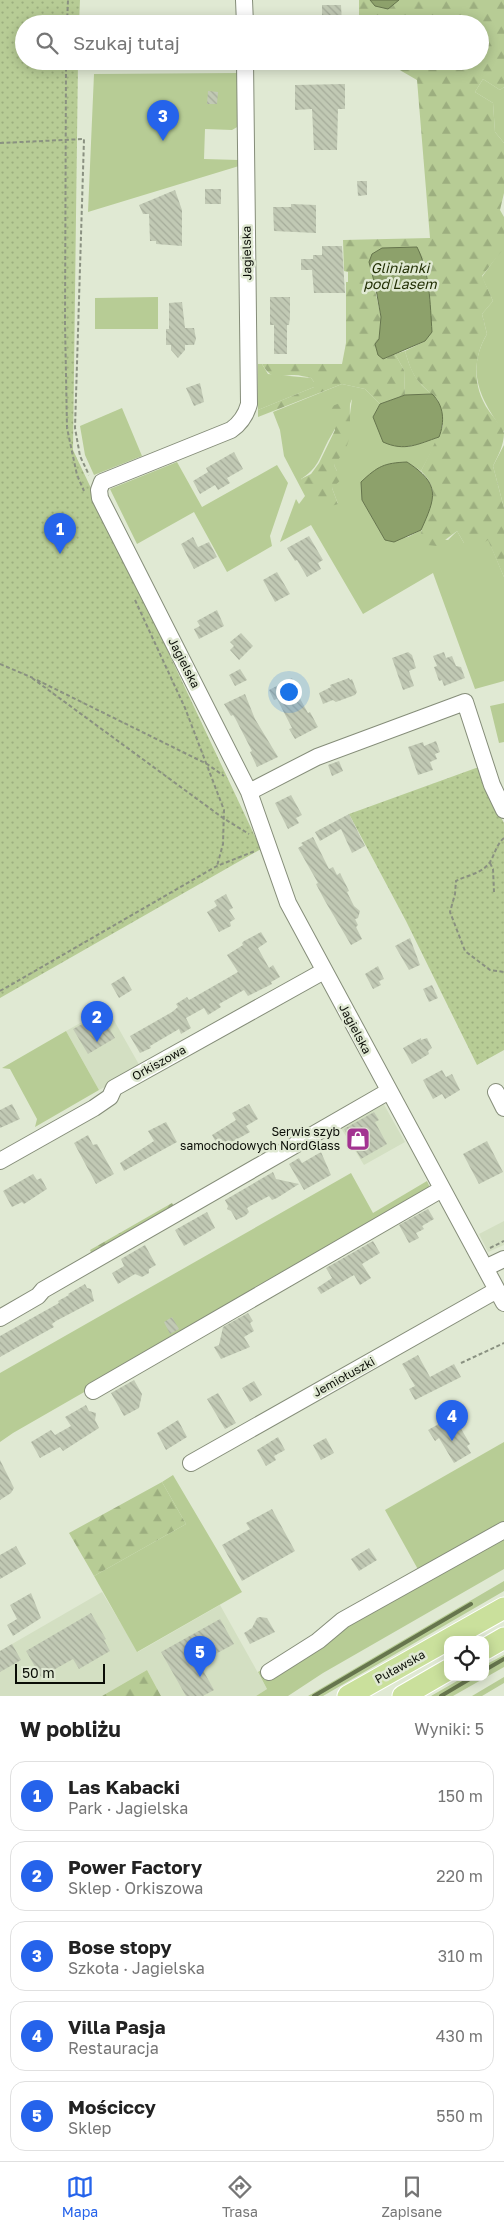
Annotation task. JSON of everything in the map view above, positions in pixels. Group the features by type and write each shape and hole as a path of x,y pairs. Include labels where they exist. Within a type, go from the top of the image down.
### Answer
{"main road":[{"name":"Puławska","path":"348,1696 504,1608"},
{"path":"489,1647 504,1638"},
{"path":"403,1696 444,1672"}],"street":[{"path":"244,0 245,15"},
{"name":"Jagielska","path":"245,70 249,398 246,412 242,420 231,430 102,482 99,490 100,498 250,792 281,886 324,972 501,1296"},
{"path":"250,792 317,757 465,702 492,785 504,807"},
{"name":"Orkiszowa","path":"0,1161 94,1108 110,1097 114,1088 324,972"},
{"path":"0,1318 38,1296 43,1290 389,1091"},
{"path":"496,1092 504,1108"},
{"path":"93,1391 442,1189"},
{"path":"485,1268 504,1259"},
{"name":"Jemiołuszki","path":"191,1463 501,1296"},
{"path":"269,1672 318,1640 343,1620 504,1530"}],"path":[{"path":"67,15 68,0"},
{"path":"0,143 84,139 76,428 80,456 99,490"},
{"path":"0,664 207,764 228,778"},
{"path":"32,678 223,818 269,847"},
{"path":"504,838 496,848 490,863 479,872 456,881 456,894 450,912 465,951 490,970 504,972"},
{"path":"0,991 217,866 269,847"},
{"path":"490,863 494,869 494,892"},
{"path":"484,1250 504,1241"},
{"path":"461,1363 504,1343"}],"shaded area":[{"path":"107,1008 141,1068 99,1090 66,1031"},
{"path":"382,1101 405,1142 364,1165 339,1125"},
{"path":"504,1221 504,1245 488,1252 479,1234"},
{"path":"102,1592 138,1652 220,1605 267,1689 256,1696 161,1696 147,1670 102,1696 0,1696 0,1651"}],"green space":[{"path":"0,0 80,0 79,15 15,15 15,70 78,70 73,450 261,849 0,998"},
{"path":"359,0 504,0 504,87 500,90 483,79 475,92 493,103 495,132 504,143 504,193 500,210 504,217 504,248 482,276 493,301 482,314 487,334 479,352 476,372 483,402 504,433 502,446 493,466 504,508 504,577 488,540 473,550 464,543 457,531 437,546 427,545 421,538 424,520 433,497 429,480 421,471 443,426 438,400 413,374 405,351 425,341 373,281 381,317 379,339 383,359 395,354 404,370 405,395 380,404 365,389 342,384 258,417 258,410 314,387 314,382 311,378 296,375 272,375 262,364 342,364 346,343 346,282 348,282 348,272 344,271 343,240 430,238 417,80 400,70 489,70 489,15 359,15"},
{"path":"238,73 239,126 232,130 205,129 204,159 239,160 239,166 88,212 94,74"},
{"path":"483,79 500,90 504,87 504,143 495,132 493,103 475,92"},
{"path":"504,246 504,432 483,397 477,373 477,361 480,348 487,334 482,314 493,301 482,277"},
{"path":"158,297 158,329 95,329 95,298"},
{"path":"405,351 414,375 426,390 432,394 405,395 404,370 395,354"},
{"path":"258,364 262,364 268,374 311,378 314,382 314,387 258,410"},
{"path":"342,384 365,389 380,404 373,417 408,447 439,437 421,471 407,462 362,500 385,540 408,537 421,530 421,538 448,540 457,531 464,543 488,539 504,577 504,681 475,689 433,573 363,614 311,525 280,542 296,499 299,504 305,496 284,456 280,430 273,412","holes":["352,399 350,414 334,465 337,471 332,488 338,504 301,479 318,463"]},
{"path":"352,398 348,443 341,457 334,465 337,471 343,474 342,479 332,488 338,504 322,509 318,506 301,479 311,474 319,463 335,430 330,407"},
{"path":"122,408 142,456 94,475 85,455 80,426"},
{"path":"504,445 504,508 493,466"},
{"path":"177,462 202,507 277,465 288,483 270,536 272,546 227,572 194,512 137,544 110,489"},
{"path":"504,703 504,742 499,743 490,706"},
{"path":"479,768 488,793 504,823 504,1050 477,1065 406,921 349,814"},
{"path":"66,1031 99,1090 35,1127 37,1119 10,1069 2,1068"},
{"path":"351,1173 373,1213 427,1181 432,1192 0,1442 0,1373"},
{"path":"172,1203 175,1208 92,1255 90,1250"},
{"path":"504,1442 504,1569 323,1673 288,1696 256,1696 267,1689 258,1672 420,1573 385,1510"},
{"path":"173,1475 242,1592 137,1652 94,1576 186,1524 162,1482"},
{"path":"162,1482 186,1524 94,1576 69,1533"},
{"path":"504,1581 504,1591 323,1696 308,1696"},
{"path":"504,1655 504,1667 489,1676 489,1663"},
{"path":"147,1670 161,1696 102,1696"},
{"path":"504,1677 504,1683 482,1696 472,1696"},
{"path":"457,1681 479,1681 453,1696 431,1696"}],"water":[{"path":"370,0 399,0 388,9 375,6"},
{"name":"Glinianki pod Lasem","path":"417,247 427,278 432,332 425,341 383,359 378,355 375,344 379,339 381,317 369,262 372,254 382,248"},
{"path":"432,394 439,403 443,420 439,437 405,447 383,442 373,417 380,404 405,395"},
{"path":"407,462 426,477 430,484 432,500 421,530 394,542 385,540 362,500 361,482 382,466"}],"building":[{"path":"322,5 341,5 342,15 322,15"},
{"path":"345,84 345,109 338,109 337,150 314,150 312,109 295,110 295,85"},
{"path":"208,91 218,92 217,104 207,104"},
{"path":"357,181 367,181 367,195 358,196"},
{"path":"205,189 221,189 221,204 205,204"},
{"path":"175,190 182,210 182,246 156,244 156,241 150,241 149,214 143,214 139,205"},
{"path":"291,204 316,205 316,233 274,231 273,207 291,207"},
{"path":"322,246 342,246 345,293 314,293 312,270 301,270 301,259 313,259 313,255 322,255"},
{"path":"270,297 290,297 290,317 289,325 287,325 287,354 274,354 274,325 270,325"},
{"path":"182,302 185,328 194,328 196,339 194,345 185,345 185,350 178,358 171,350 171,345 166,345 166,329 169,329 169,303"},
{"path":"200,383 204,402 194,406 186,388"},
{"path":"234,452 243,469 227,478 230,483 218,490 215,485 200,494 193,481 208,472 206,468"},
{"path":"309,536 323,560 318,563 321,569 307,577 287,548"},
{"path":"193,537 198,547 209,542 217,557 194,569 181,544"},
{"path":"277,572 290,594 275,602 263,580"},
{"path":"217,610 224,626 199,639 194,629 200,626 197,621"},
{"path":"241,633 253,646 239,660 230,650 234,646 230,642"},
{"path":"408,652 412,655 416,668 409,671 414,686 403,690 392,658"},
{"path":"444,652 446,658 452,656 456,666 461,667 465,678 444,686 442,680 439,681 434,667 437,666 433,656"},
{"path":"240,669 247,680 235,686 229,675"},
{"path":"292,678 300,694 298,695 318,727 295,739 289,729 292,728 277,699 274,700 269,690"},
{"path":"349,678 350,680 352,679 357,692 355,695 336,702 333,700 323,704 319,693 331,687 330,685"},
{"path":"245,694 255,719 278,757 257,767 250,752 252,751 235,718 233,715 231,716 224,704"},
{"path":"436,741 440,752 435,754 437,759 430,762 433,770 418,775 408,747 423,742 424,746"},
{"path":"339,761 343,771 332,776 328,765"},
{"path":"291,795 302,815 296,818 299,823 288,829 275,803"},
{"path":"349,814 365,846 352,853 341,829 320,841 315,832"},
{"path":"313,837 329,869 333,867 337,875 340,873 354,906 360,911 358,918 355,919 358,925 356,927 362,939 351,945 325,901 316,884 318,883 298,848 303,845 301,843"},
{"path":"226,894 233,908 229,910 235,919 230,922 231,926 219,932 207,912 217,906 214,901"},
{"path":"261,932 267,942 258,948 269,968 273,965 280,977 271,982 272,984 248,996 244,990 219,1004 221,1007 208,1015 204,1008 186,1018 191,1028 181,1034 179,1029 150,1046 151,1048 140,1053 130,1036 172,1012 178,1007 176,1004 187,997 189,1000 238,972 227,955 243,945 244,941"},
{"path":"410,938 420,965 409,970 395,946"},
{"path":"378,966 384,979 379,981 381,985 373,989 365,974"},
{"path":"124,976 132,990 119,998 111,984"},
{"path":"432,985 438,998 429,1002 423,989"},
{"path":"101,1014 115,1038 88,1054 73,1029"},
{"path":"421,1038 421,1040 427,1038 432,1048 428,1051 429,1054 412,1064 403,1048"},
{"path":"442,1070 446,1077 452,1074 460,1090 445,1099 442,1094 433,1099 423,1080"},
{"path":"12,1104 20,1119 0,1128 0,1110"},
{"path":"249,1104 258,1119 246,1126 250,1132 220,1149 212,1135 236,1120 232,1113"},
{"path":"374,1112 379,1120 375,1122 387,1144 361,1159 344,1129"},
{"path":"166,1122 177,1142 124,1171 120,1163 154,1141 148,1131"},
{"path":"88,1135 93,1145 97,1144 114,1174 96,1184 74,1143"},
{"path":"487,1141 503,1172 479,1184 463,1154"},
{"path":"321,1152 331,1175 304,1190 289,1164 299,1158 302,1163"},
{"path":"273,1172 276,1179 299,1184 277,1198 272,1200 269,1196 252,1205 247,1208 249,1212 245,1216 236,1220 231,1211 227,1209 228,1206 225,1200"},
{"path":"33,1174 37,1180 41,1178 47,1189 24,1204 22,1202 12,1207 3,1191"},
{"path":"428,1209 434,1219 422,1226 424,1229 416,1233 419,1238 409,1243 399,1225"},
{"path":"207,1212 215,1228 184,1246 175,1230"},
{"path":"373,1241 380,1253 362,1264 371,1278 360,1285 354,1275 321,1294 317,1288 332,1278 326,1268"},
{"path":"145,1245 156,1265 149,1269 149,1273 142,1277 135,1274 118,1284 112,1273 124,1266 121,1259"},
{"path":"85,1284 87,1288 91,1289 94,1301 56,1321 52,1324 54,1327 0,1357 0,1336 59,1303 58,1301"},
{"path":"248,1313 253,1321 250,1323 254,1331 244,1337 250,1347 221,1359 214,1347 219,1345 223,1327"},
{"path":"172,1317 179,1329 170,1334 164,1322"},
{"path":"418,1355 430,1377 454,1364 461,1377 415,1400 409,1389 415,1386 402,1364"},
{"path":"134,1380 142,1394 139,1408 124,1416 111,1393"},
{"path":"254,1381 262,1395 250,1402 242,1388"},
{"path":"218,1393 236,1423 225,1429 207,1399"},
{"path":"86,1405 89,1411 96,1413 95,1420 99,1428 63,1451 60,1447 40,1458 31,1442 51,1430 55,1435 71,1426 65,1417"},
{"path":"460,1412 466,1423 460,1427 470,1444 467,1446 471,1453 454,1463 439,1438 435,1441 428,1430"},
{"path":"178,1420 187,1437 166,1450 157,1433"},
{"path":"278,1437 285,1450 274,1456 276,1460 266,1466 257,1450"},
{"path":"326,1438 334,1453 321,1460 313,1445"},
{"path":"0,1460 14,1488 11,1493 0,1500"},
{"path":"272,1509 295,1551 242,1581 222,1545 250,1529 246,1523"},
{"path":"16,1546 26,1564 0,1579 0,1555"},
{"path":"369,1548 377,1560 359,1571 351,1559"},
{"path":"31,1593 41,1618 13,1636 7,1625 17,1619 10,1605"},
{"path":"91,1613 106,1639 104,1640 110,1651 79,1669 73,1659 41,1677 26,1651"},
{"path":"257,1618 267,1618 275,1632 250,1644 244,1633 252,1628"},
{"path":"220,1619 234,1644 199,1663 214,1690 203,1696 186,1696 161,1652"},
{"path":"12,1644 21,1660 0,1672 0,1651"}],"waterway":[{"path":"314,1696 471,1604"},
{"path":"489,1668 504,1659"},
{"path":"441,1696 466,1681"}],"place":[{"name":"Bose stopy","path":"163,141"},
{"name":"Las Kabacki","path":"60,554"},
{"name":"Power Factory","path":"97,1042"},
{"name":"Serwis szyb samochodowych NordGlass","path":"358,1139"},
{"name":"Villa Pasja","path":"452,1441"},
{"name":"Mościccy","path":"200,1677"}]}
